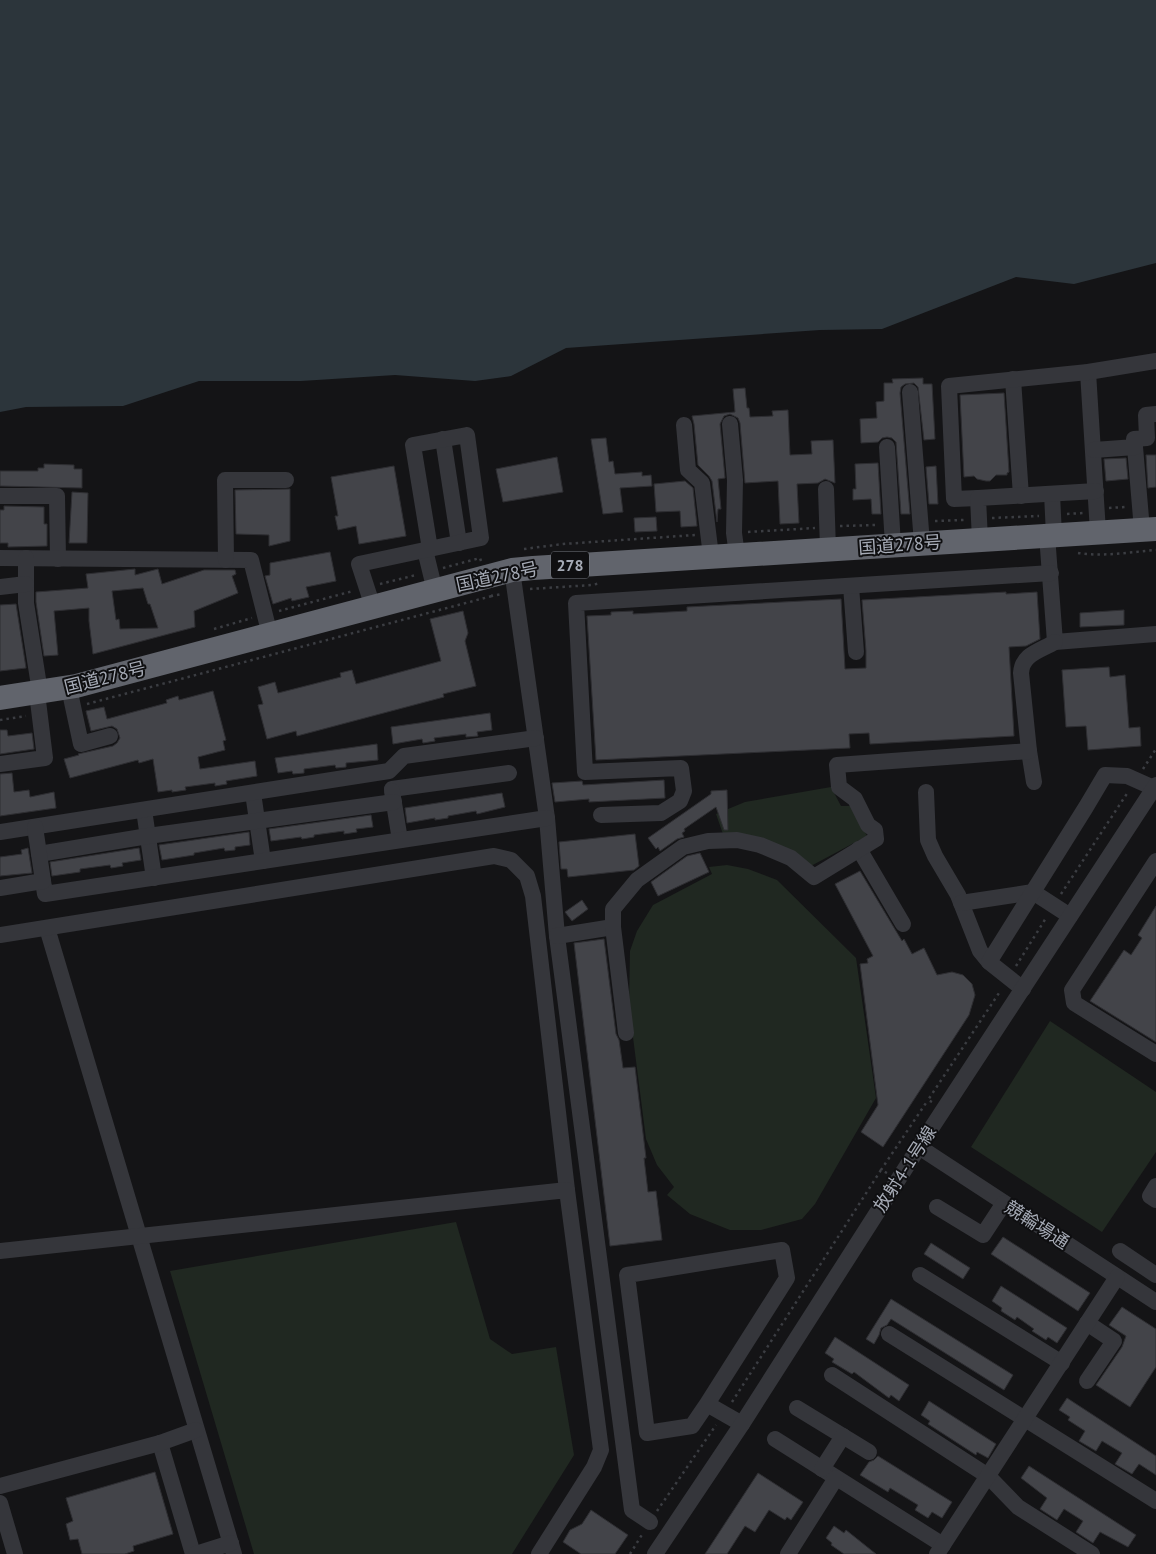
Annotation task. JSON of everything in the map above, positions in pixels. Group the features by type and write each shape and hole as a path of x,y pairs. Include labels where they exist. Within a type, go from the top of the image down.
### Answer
{"highway":[{"name":"国道278号","path":"0,698 71,698 270,635 512,570 1149,529"}],"street":[{"path":"1096,491 954,499 949,386 1013,378 1088,372 1156,361"},
{"path":"1088,372 1098,532"},
{"path":"1013,378 1021,496"},
{"path":"910,392 922,543"},
{"path":"1149,529 1134,439 1148,438 1146,415 1156,414"},
{"path":"730,424 735,480 734,533 737,555"},
{"path":"684,426 688,470 702,483 711,556"},
{"path":"373,608 359,564 427,550 481,538 467,435 413,445 427,550 435,591"},
{"path":"443,440 459,543"},
{"path":"887,447 893,545"},
{"path":"1094,450 1135,447"},
{"path":"226,560 225,480 286,480"},
{"path":"826,489 828,549"},
{"path":"1052,494 1051,573 1055,642"},
{"path":"0,496 57,496 58,559"},
{"path":"978,498 980,540"},
{"path":"0,558 251,560 270,635"},
{"path":"0,764 45,758 26,604 26,558"},
{"path":"512,570 547,818 557,936 632,1510 650,1522"},
{"path":"601,815 661,814 680,801 684,791 680,768 585,772 576,602 1051,573"},
{"path":"0,586 26,584"},
{"path":"851,586 856,652"},
{"path":"1034,782 1021,673 1021,665 1026,658 1055,642 1156,634"},
{"path":"71,698 81,744 110,736"},
{"path":"0,832 389,771 404,756 536,738"},
{"path":"626,1033 613,927 613,909 637,880 683,847 708,841 737,840 760,845 790,858 814,877 876,838 875,830 868,825 855,799 839,786 837,765 1029,751"},
{"path":"389,771 400,840"},
{"path":"39,854 257,820 509,774"},
{"path":"989,962 1105,775 1128,776 1155,786"},
{"name":"放射4-1号線","path":"655,1554 742,1424 919,1147 1155,786"},
{"path":"926,792 928,840 961,903 980,951 989,962 1023,989"},
{"path":"253,793 263,861"},
{"path":"144,810 154,878"},
{"path":"35,827 45,894 547,818"},
{"path":"859,849 904,924"},
{"path":"0,935 494,856 511,860 527,876 533,896 567,1190 601,1450 594,1467 539,1554"},
{"path":"1156,861 1072,990 1074,1003 1156,1054"},
{"path":"0,888 43,881"},
{"path":"961,903 1033,892 1070,916"},
{"path":"557,936 613,927"},
{"path":"47,928 232,1549 194,1554 160,1443"},
{"name":"競輪場通","path":"919,1147 1155,1300"},
{"path":"1156,1186 1150,1196 1156,1200"},
{"path":"0,1251 567,1190"},
{"path":"937,1208 983,1235 1004,1203"},
{"path":"782,1250 787,1278 706,1404 692,1426 648,1433 627,1275 782,1250"},
{"path":"1120,1252 1156,1275"},
{"path":"920,1275 1062,1363"},
{"path":"775,1439 836,1478 939,1552 1117,1277"},
{"path":"1087,1381 1114,1341 1088,1323"},
{"path":"889,1334 1156,1501"},
{"path":"832,1375 988,1476 1018,1507 1092,1554"},
{"path":"706,1404 742,1424"},
{"path":"797,1408 869,1452"},
{"path":"0,1486 160,1443 196,1430"},
{"path":"822,1469 842,1436"},
{"path":"788,1554 836,1478"},
{"path":"0,1503 14,1554"}],"path":[{"path":"71,698 492,596"},
{"path":"0,720 39,699"},
{"path":"630,1554 724,1414 881,1170 1009,978 1054,905 1156,749"},
{"path":"928,1100 943,1110"},
{"path":"881,1170 898,1180"}],"shaded area":[{"path":"0,0 1156,0 1156,263 1074,284 1016,277 882,329 820,330 566,348 511,376 475,381 395,375 301,381 199,381 123,406 26,407 0,412"},
{"path":"831,787 841,806 852,806 867,836 809,867 723,834 716,814 745,802"},
{"path":"727,865 748,869 777,880 856,958 876,1098 815,1204 802,1219 761,1230 730,1230 690,1214 667,1195 674,1187 657,1165 646,1139 629,1006 630,951 637,931 653,905 712,874 709,867"},
{"path":"1050,1021 1156,1092 1156,1152 1102,1232 971,1147"},
{"path":"456,1222 490,1339 512,1354 556,1347 574,1455 512,1554 254,1554 170,1271"}],"building":[{"path":"923,378 923,384 932,384 935,439 924,440 918,387 914,383 905,384 901,387 900,393 910,514 901,514 896,442 892,438 887,437 882,438 878,442 861,443 860,419 877,418 876,402 884,401 884,383 893,383 892,379"},
{"path":"745,388 750,417 773,416 772,411 788,410 790,455 812,454 811,441 833,440 835,483 825,479 818,483 797,484 799,523 780,524 778,481 745,483 740,423 738,418 730,414 724,416 720,424 725,478 718,479 721,509 718,509 717,522 712,481 698,465 692,416 735,412 733,389"},
{"path":"1004,393 1009,472 1007,475 996,475 990,481 977,479 974,476 964,477 960,395"},
{"path":"606,438 609,462 613,461 615,474 642,472 642,476 651,475 652,486 620,488 623,512 603,514 591,439"},
{"path":"1146,455 1156,455 1156,487 1148,488"},
{"path":"557,457 563,492 503,502 496,469"},
{"path":"1126,458 1128,479 1106,481 1104,459"},
{"path":"878,463 881,514 872,514 871,499 853,500 853,489 856,489 855,464"},
{"path":"44,464 74,465 74,469 82,469 82,488 0,486 0,471 38,471 38,468 44,468"},
{"path":"394,466 406,536 359,544 356,526 338,530 335,516 338,516 331,477"},
{"path":"936,466 938,504 929,504 926,467"},
{"path":"685,481 693,488 697,526 681,527 680,511 656,512 654,484"},
{"path":"290,489 290,541 269,546 269,535 236,534 235,490"},
{"path":"72,492 88,493 87,543 69,543"},
{"path":"4,506 44,507 44,524 47,524 47,546 8,547 8,543 0,543 0,510 4,510"},
{"path":"656,517 657,531 635,532 634,518"},
{"path":"330,552 336,581 306,587 309,597 292,601 291,598 273,604 265,576 270,575 270,563"},
{"path":"135,569 135,575 158,569 162,584 204,570 235,570 236,574 232,576 238,593 194,611 195,627 93,654 89,608 54,611 58,655 44,656 36,592 88,588 86,574","holes":["143,588 148,604 150,604 158,628 120,629 119,619 116,620 112,591"]},
{"path":"1006,592 1006,594 1037,592 1040,639 1026,646 1009,647 1014,736 870,744 869,733 849,734 850,748 596,760 587,616 611,615 611,612 633,611 633,614 687,611 687,607 841,599 845,669 866,668 862,600"},
{"path":"16,604 26,668 0,671 0,605"},
{"path":"1124,610 1124,625 1080,627 1080,613"},
{"path":"463,611 468,633 465,641 476,686 443,694 444,697 297,736 296,731 267,739 258,705 263,704 258,687 275,682 278,693 341,677 340,673 352,670 356,684 441,661 430,619"},
{"path":"1109,667 1110,677 1125,675 1129,728 1140,727 1141,746 1088,750 1086,726 1066,727 1062,670"},
{"path":"213,691 226,740 223,741 225,750 198,757 200,769 255,761 257,776 226,781 227,784 215,786 215,783 185,787 186,790 158,792 153,759 139,763 138,760 70,778 64,759 113,746 120,738 117,729 112,726 91,731 86,711 104,707 107,719 167,703 166,700 178,696 179,700"},
{"path":"490,713 492,730 477,732 478,736 466,737 466,734 434,738 435,741 423,743 422,739 393,744 391,727"},
{"path":"0,730 7,730 8,736 32,733 34,749 0,754"},
{"path":"377,744 378,760 346,763 346,767 336,768 335,765 304,769 304,773 293,774 292,771 278,773 275,758"},
{"path":"12,773 14,792 29,790 30,797 54,792 56,808 0,816 0,774"},
{"path":"664,780 665,798 589,802 589,799 555,802 552,783 582,781 583,785"},
{"path":"727,790 728,830 724,830 716,807 684,829 685,831 682,833 684,837 677,839 660,851 658,847 656,849 648,838 711,794 711,791"},
{"path":"502,793 505,807 477,814 476,811 448,816 448,818 435,820 435,818 407,823 405,808"},
{"path":"371,815 373,827 356,829 357,832 344,834 344,831 314,835 314,837 302,839 301,837 271,841 269,829"},
{"path":"249,832 250,845 235,847 235,850 225,851 224,848 162,860 159,845"},
{"path":"635,834 639,866 634,870 568,877 567,869 561,869 559,842"},
{"path":"28,848 32,873 0,876 0,857 22,854 21,850"},
{"path":"139,848 141,860 122,863 123,866 111,868 110,865 80,869 80,872 52,876 50,862"},
{"path":"700,853 709,872 658,896 651,882 687,856"},
{"path":"860,871 902,941 904,939 912,954 924,948 937,975 952,972 963,975 972,984 975,995 969,1015 883,1147 861,1132 878,1105 860,964 868,963 867,959 873,956 835,884"},
{"path":"582,900 588,909 572,921 565,912"},
{"path":"1156,906 1156,1042 1090,1001 1124,950 1131,955 1142,938 1138,935"},
{"path":"604,939 616,1034 619,1040 623,1068 635,1067 646,1158 644,1158 648,1192 656,1191 662,1240 610,1246 574,943"},
{"path":"1003,1237 1090,1293 1078,1311 991,1254"},
{"path":"931,1243 970,1268 963,1279 924,1254"},
{"path":"1001,1286 1067,1328 1057,1343 1048,1337 1046,1340 1032,1331 1034,1329 1017,1317 1015,1320 1001,1311 1002,1308 992,1301"},
{"path":"891,1299 1013,1375 1004,1390 891,1319 887,1325 881,1328 874,1344 866,1339"},
{"path":"1122,1307 1156,1329 1156,1367 1130,1407 1096,1385 1122,1347 1126,1336 1109,1325"},
{"path":"835,1337 909,1385 899,1401 891,1395 889,1398 854,1372 852,1374 832,1362 834,1359 825,1353"},
{"path":"1067,1398 1156,1456 1156,1475 1139,1464 1132,1474 1115,1464 1122,1453 1102,1441 1096,1451 1079,1441 1085,1431 1068,1420 1070,1417 1059,1410"},
{"path":"929,1401 996,1444 988,1458 977,1452 976,1455 928,1424 930,1421 921,1415"},
{"path":"878,1456 952,1502 942,1518 932,1512 928,1518 915,1510 918,1505 890,1488 888,1492 860,1475 869,1462"},
{"path":"1029,1466 1136,1535 1128,1547 1100,1532 1093,1543 1076,1532 1083,1521 1064,1509 1057,1520 1040,1509 1047,1498 1021,1478"},
{"path":"155,1472 173,1534 133,1546 134,1551 125,1554 82,1554 78,1539 70,1540 66,1524 73,1521 66,1498"},
{"path":"758,1473 803,1502 791,1520 787,1517 785,1520 769,1510 755,1532 745,1526 727,1554 705,1554"},
{"path":"591,1510 628,1535 615,1554 581,1554 563,1542 570,1530 582,1524"},
{"path":"834,1526 844,1533 846,1530 876,1554 844,1554 831,1545 832,1543 826,1538"}]}
